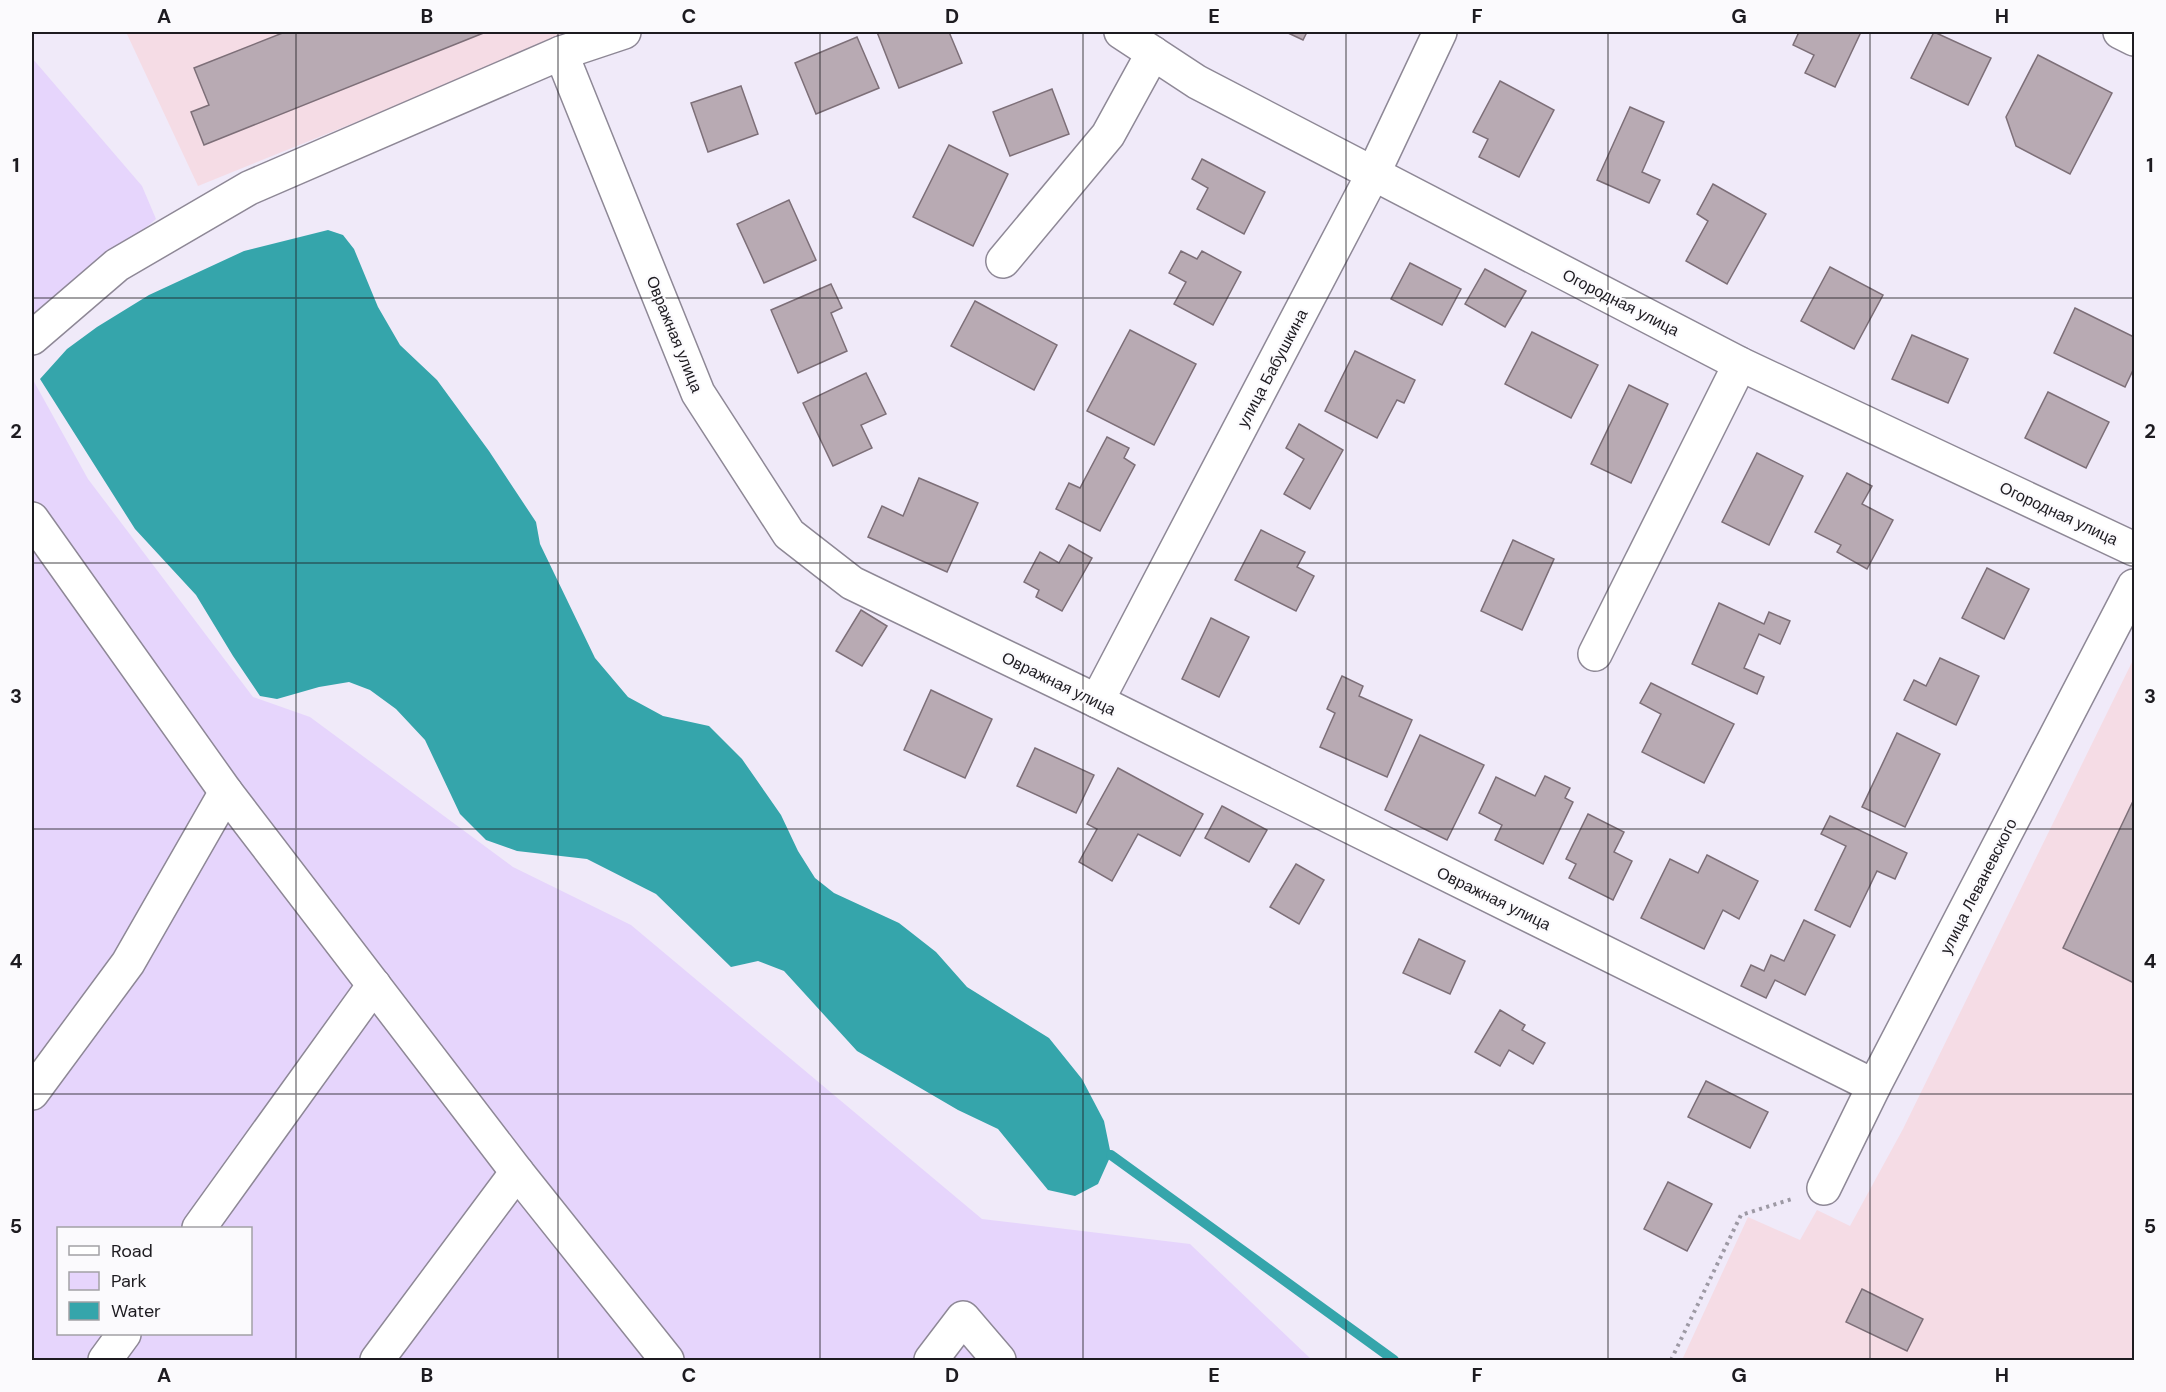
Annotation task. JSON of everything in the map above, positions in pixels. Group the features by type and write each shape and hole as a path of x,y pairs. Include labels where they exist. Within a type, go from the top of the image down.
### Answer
{"street":[{"path":"32,338 117,265 249,188 561,53 624,32"},
{"name":"Огородная улица","path":"1121,32 1197,82 1740,364 2134,549"},
{"name":"улица Бабушкина","path":"1097,701 1374,174 1440,32"},
{"path":"2120,32 2134,39"},
{"name":"Овражная улица","path":"561,53 698,393 789,534 852,583 1097,701 1874,1086"},
{"path":"1003,261 1108,135 1153,53"},
{"path":"1595,654 1740,364"},
{"path":"32,519 225,792 657,1356"},
{"name":"улица Леваневского","path":"1824,1188 1874,1086 2134,586"},
{"path":"32,1092 128,963 225,792"},
{"path":"201,1227 374,985"},
{"path":"377,1360 517,1172"},
{"path":"931,1360 963,1317 999,1360"},
{"path":"105,1360 123,1335"}],"path":[{"path":"1671,1360 1741,1215 1824,1188"}],"shaded area":[{"path":"126,32 579,32 198,186"},
{"path":"2134,658 2134,1360 1682,1360 1748,1217 1800,1240 1817,1210 1850,1226 1903,1129"}],"green space":[{"path":"32,58 142,186 156,219 32,323"},
{"path":"32,378 88,479 253,697 310,717 513,867 631,925 982,1219 1190,1244 1312,1360 32,1360"}],"water":[{"path":"328,230 343,235 354,249 378,307 400,345 437,380 489,451 536,522 540,544 595,658 628,697 663,716 709,726 742,759 781,815 798,851 815,878 834,893 899,923 936,952 967,987 1049,1038 1082,1079 1104,1121 1111,1155 1098,1184 1075,1196 1048,1190 998,1129 958,1110 857,1051 784,971 758,961 731,967 656,894 587,859 517,851 486,840 460,814 425,740 396,709 370,690 349,682 319,687 277,699 260,696 196,595 135,529 40,379 67,349 97,327 149,295 244,251"}],"building":[{"path":"285,32 486,32 204,145 191,112 209,105 194,68"},
{"path":"877,32 949,32 962,63 899,88"},
{"path":"1286,32 1307,32 1303,40"},
{"path":"1799,32 1861,32 1835,87 1805,73 1814,55 1793,45"},
{"path":"1934,32 1991,58 1968,105 1911,78"},
{"path":"857,37 879,88 816,114 795,63"},
{"path":"2038,55 2112,93 2070,174 2016,146 2006,117"},
{"path":"1500,81 1554,110 1519,177 1479,157 1488,139 1473,132"},
{"path":"741,86 758,134 708,152 691,103"},
{"path":"1052,89 1069,134 1010,156 993,112"},
{"path":"1630,107 1664,122 1642,172 1660,180 1649,203 1597,180"},
{"path":"949,145 1008,174 973,246 913,217"},
{"path":"1202,159 1265,192 1244,234 1197,209 1208,188 1192,179"},
{"path":"1713,184 1766,214 1727,284 1686,261 1708,221 1697,214"},
{"path":"789,200 816,260 764,283 737,224"},
{"path":"1181,251 1197,259 1202,251 1241,272 1213,325 1174,304 1186,282 1169,273"},
{"path":"1410,263 1461,289 1442,325 1391,299"},
{"path":"1830,267 1883,295 1854,349 1801,321"},
{"path":"1485,269 1526,291 1505,327 1465,304"},
{"path":"831,284 842,308 831,313 847,351 798,373 771,310"},
{"path":"975,301 1057,345 1034,390 951,346"},
{"path":"2075,308 2134,337 2134,368 2125,387 2054,353"},
{"path":"1130,330 1196,364 1154,445 1087,411"},
{"path":"1532,332 1598,365 1571,418 1505,384"},
{"path":"1912,335 1968,359 1948,403 1892,379"},
{"path":"1355,351 1415,380 1404,403 1397,400 1377,438 1325,411"},
{"path":"866,373 886,414 861,425 872,448 833,466 803,403"},
{"path":"1629,385 1668,404 1631,483 1591,464"},
{"path":"2048,392 2109,422 2086,468 2025,438"},
{"path":"1299,424 1343,450 1310,509 1284,494 1304,459 1286,448"},
{"path":"1107,437 1129,448 1124,458 1135,465 1100,531 1056,509 1069,483 1080,488"},
{"path":"1757,453 1803,476 1769,545 1722,522"},
{"path":"1847,473 1872,486 1862,504 1893,520 1867,569 1837,552 1841,545 1815,532"},
{"path":"919,478 978,503 947,572 868,537 882,506 903,516"},
{"path":"1261,530 1305,552 1297,567 1314,576 1296,611 1235,580"},
{"path":"1513,540 1554,559 1522,630 1481,611"},
{"path":"1069,545 1092,558 1062,611 1036,597 1039,590 1024,582 1040,552 1059,563"},
{"path":"1987,568 2029,589 2004,639 1962,618"},
{"path":"1719,603 1764,624 1769,612 1790,621 1780,644 1759,634 1744,668 1764,677 1757,694 1692,664"},
{"path":"861,610 887,626 862,666 836,651"},
{"path":"1211,618 1249,637 1219,697 1182,679"},
{"path":"1940,658 1979,676 1956,725 1904,700 1914,680 1926,686"},
{"path":"1342,676 1363,686 1359,696 1412,720 1387,777 1320,747 1335,713 1327,709"},
{"path":"1651,683 1734,724 1704,783 1642,752 1661,714 1640,703"},
{"path":"931,690 992,719 965,778 904,750"},
{"path":"1897,733 1940,754 1905,827 1862,807"},
{"path":"1420,735 1484,765 1447,840 1385,810"},
{"path":"1035,748 1094,775 1076,813 1017,786"},
{"path":"1118,768 1203,814 1180,856 1138,834 1112,881 1079,862 1097,829 1087,824"},
{"path":"1545,776 1570,788 1565,798 1573,802 1543,864 1495,840 1502,825 1479,813 1496,777 1535,796"},
{"path":"2134,799 2134,983 2063,948"},
{"path":"1222,806 1267,830 1249,862 1205,838"},
{"path":"1588,814 1624,832 1614,852 1632,861 1613,900 1569,878 1576,864 1566,859"},
{"path":"1830,816 1907,853 1895,879 1877,871 1850,927 1815,910 1846,846 1821,834"},
{"path":"1707,855 1758,881 1739,919 1723,910 1704,949 1641,918 1670,859 1698,873"},
{"path":"1296,864 1324,880 1299,924 1270,907"},
{"path":"1804,920 1835,935 1805,995 1775,980 1766,998 1741,986 1751,965 1764,971 1771,955 1784,961"},
{"path":"1419,939 1465,961 1450,994 1403,973"},
{"path":"1500,1010 1525,1025 1522,1030 1545,1043 1533,1064 1509,1050 1500,1066 1475,1052"},
{"path":"1706,1081 1768,1112 1750,1148 1688,1117"},
{"path":"1668,1182 1712,1204 1687,1251 1644,1229"},
{"path":"1862,1289 1923,1319 1907,1351 1846,1322"}],"waterway":[{"path":"1111,1155 1394,1360"}]}
